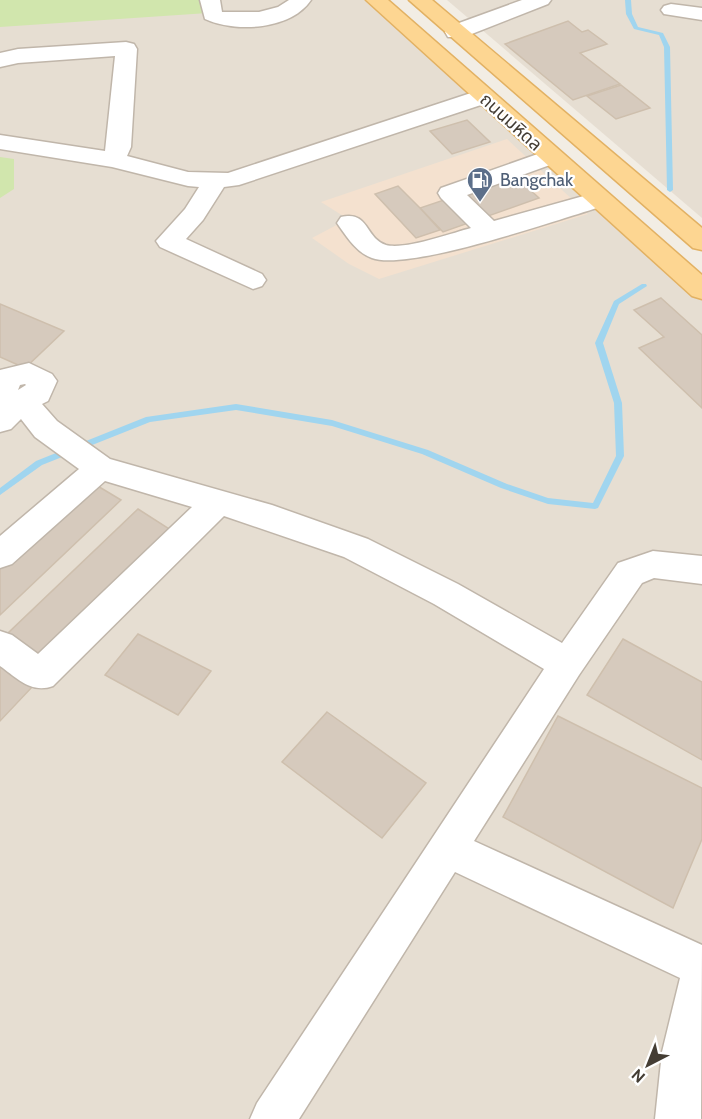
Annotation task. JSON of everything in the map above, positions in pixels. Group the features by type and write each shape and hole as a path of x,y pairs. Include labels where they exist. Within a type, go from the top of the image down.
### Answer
{"main road":[{"name":"ถนนมหิดล","path":"376,0 549,157 702,290"},
{"name":"ถนนมหิดล","path":"419,0 702,242"}],"street":[{"path":"210,0 212,15 231,20 285,13 295,8 301,0"},
{"path":"456,32 541,0"},
{"path":"671,9 702,14"},
{"path":"0,60 126,49 119,147 113,160"},
{"path":"0,142 113,160 188,179 230,180 482,97"},
{"path":"489,231 450,193 549,157"},
{"path":"216,180 194,214 169,241 253,280"},
{"path":"350,223 370,246 395,255 598,200"},
{"path":"8,392 46,429 95,465 218,502 356,548 446,594 567,664"},
{"path":"0,555 95,465"},
{"path":"0,646 40,675 218,502"},
{"path":"273,1119 567,664 630,573 653,564 702,570"},
{"path":"448,849 702,967"},
{"path":"678,1119 684,1052 702,973"}],"shaded area":[{"path":"0,0 370,0 702,299 702,1119 0,1119"},
{"path":"447,0 702,0 702,218"},
{"path":"507,139 588,214 379,279 349,264 312,238 348,219 321,202"}],"green space":[{"path":"0,0 202,0 208,13 0,27"},
{"path":"0,157 14,159 14,189 0,198"}],"building":[{"path":"568,21 582,32 588,30 607,44 580,53 620,84 573,100 505,44"},
{"path":"621,85 650,108 616,119 587,96"},
{"path":"467,120 490,142 452,154 430,131"},
{"name":"Bangchak","path":"515,176 539,198 443,232 420,208"},
{"path":"398,186 440,230 416,238 375,194"},
{"path":"661,298 702,335 702,408 639,348 664,337 634,310"},
{"path":"0,304 64,331 25,368 0,357"},
{"path":"91,482 121,500 0,615 0,566"},
{"path":"138,509 171,530 40,658 7,634"},
{"path":"138,634 211,671 178,715 105,675"},
{"path":"623,639 702,682 702,760 587,695"},
{"path":"0,663 34,685 0,721"},
{"path":"327,712 426,783 382,838 282,762"},
{"path":"558,716 702,788 702,839 673,908 503,817"}],"waterway":[{"path":"628,0 629,14 636,28 661,34 667,47 670,190"},
{"path":"0,492 39,463 149,419 236,407 332,423 425,452 504,486 548,501 595,506 620,456 618,403 599,343 616,303 644,286"}],"place":[{"name":"Bangchak","path":"480,203"}]}
